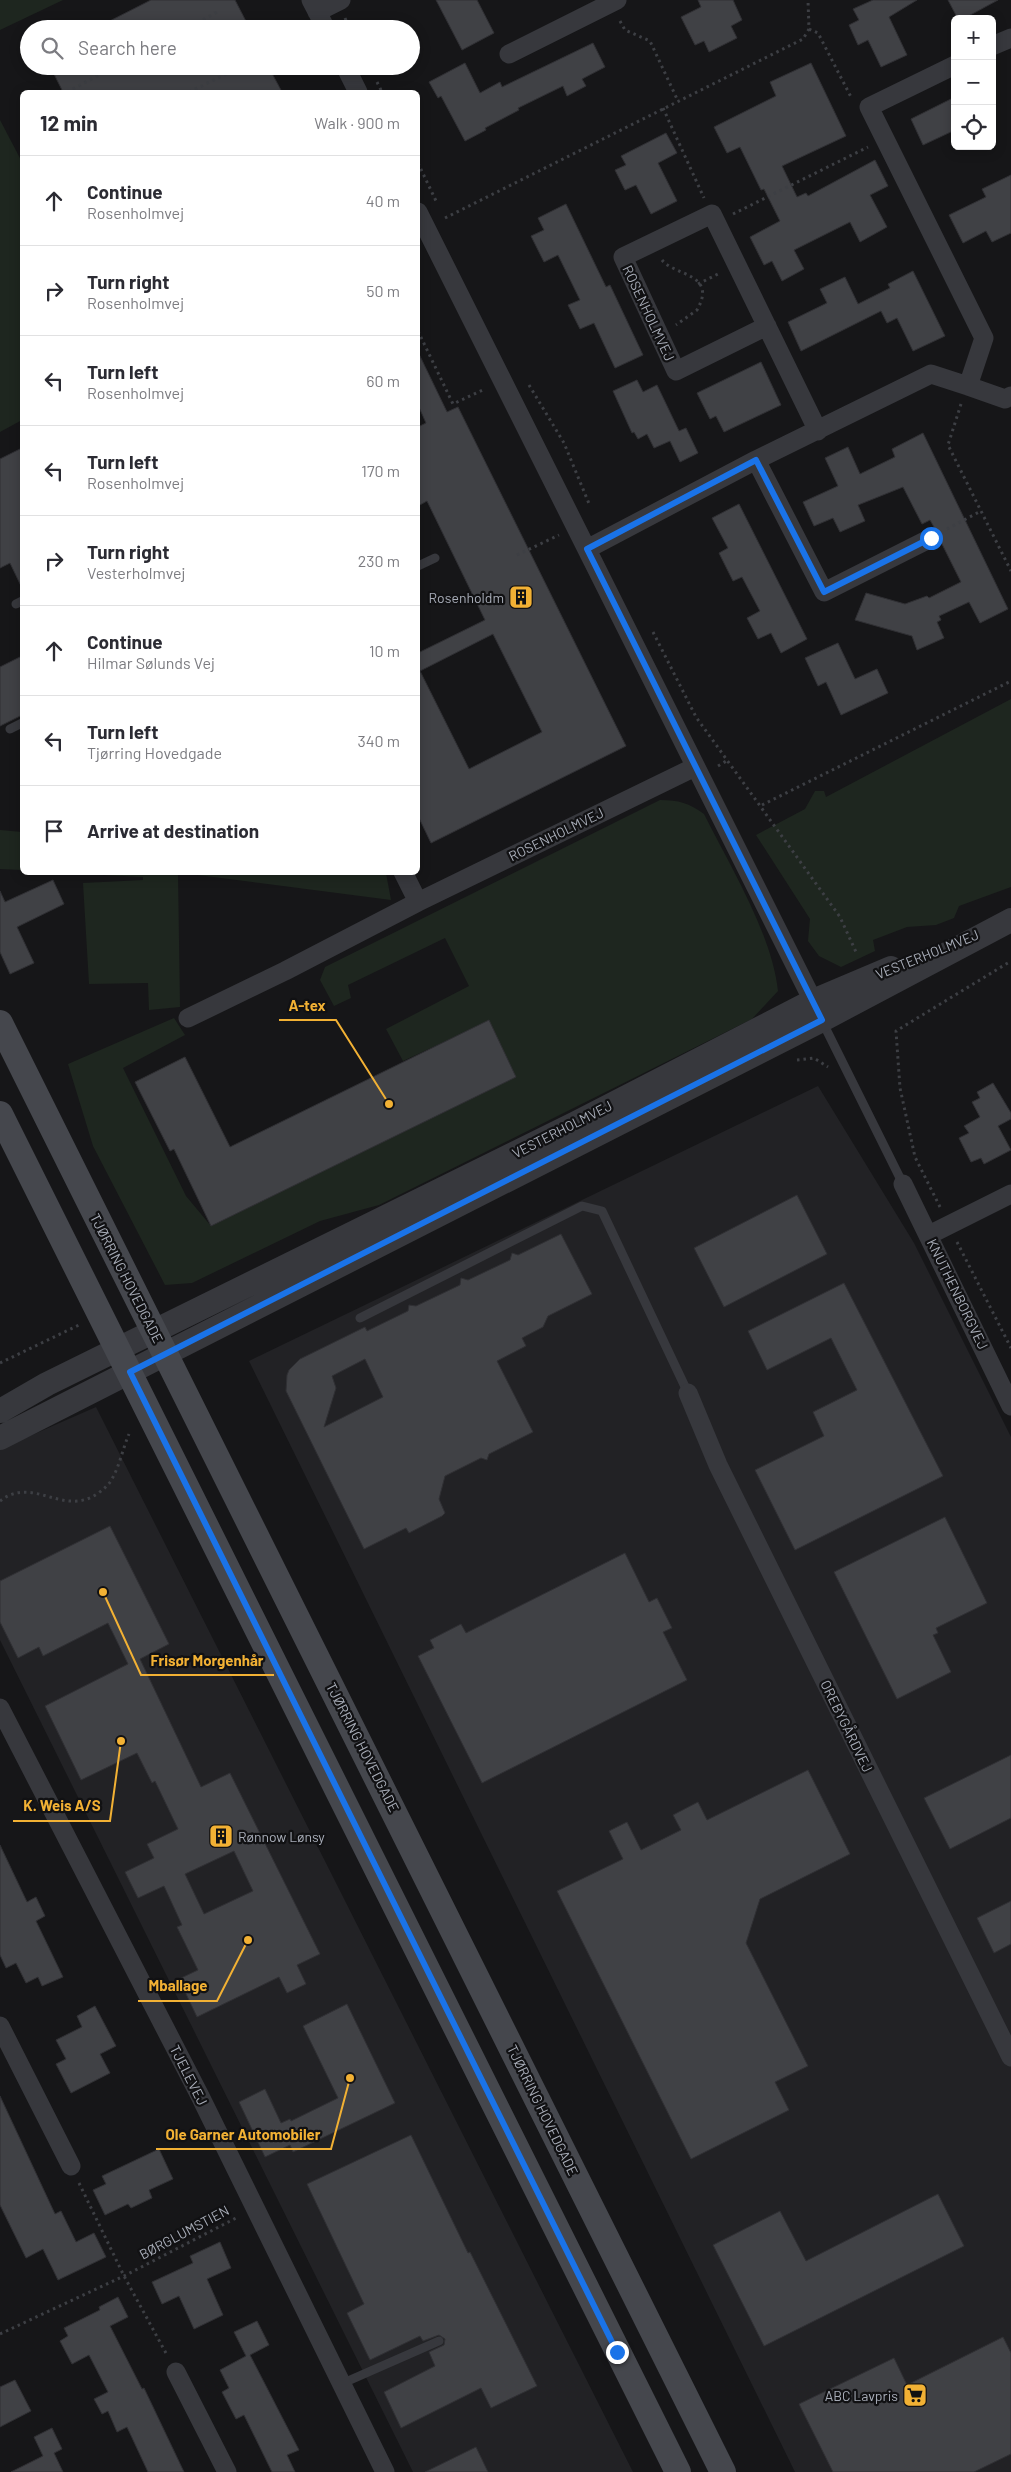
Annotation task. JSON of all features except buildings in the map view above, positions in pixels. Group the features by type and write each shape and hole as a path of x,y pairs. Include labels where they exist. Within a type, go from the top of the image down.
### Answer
{"main road":[{"name":"TJØRRING HOVEDGADE","path":"0,1024 723,2472"},
{"path":"0,1114 678,2472"}],"street":[{"path":"321,20 314,6 341,0"},
{"path":"509,54 614,2"},
{"path":"996,44 1011,38"},
{"path":"951,67 869,107 984,338 968,386"},
{"path":"350,75 357,90"},
{"path":"712,214 818,431"},
{"name":"ROSENHOLMVEJ","path":"712,214 623,257 676,370 767,326"},
{"path":"420,216 817,1010"},
{"path":"587,549 756,460 931,374 1005,399 1011,396"},
{"path":"756,460 824,592 931,538"},
{"name":"ROSENHOLMVEJ","path":"188,1018 285,972 418,902 695,767"},
{"path":"404,875 418,902"},
{"name":"VESTERHOLMVEJ","path":"0,1411 47,1384 118,1349 160,1343 817,1010 1011,920"},
{"name":"KNUTHENBORGVEJ","path":"904,1184 1011,1406"},
{"path":"929,1235 1011,1194"},
{"path":"0,1438 130,1372 160,1343"},
{"name":"OREBYGÅRDVEJ","path":"688,1393 718,1465 1011,2056"},
{"name":"TJELEVEJ","path":"0,1708 200,2096 385,2472"},
{"path":"0,2026 71,2166"},
{"path":"176,2372 227,2472"}],"lane":[{"path":"420,565 435,558"},
{"path":"10,729 20,723"},
{"path":"817,1010 904,1184"},
{"path":"360,1318 582,1206 602,1211 688,1393"},
{"path":"341,2384 439,2341"}],"path":[{"path":"445,218 803,39 808,29 808,0"},
{"path":"614,2 625,30 650,41 678,101"},
{"path":"202,20 219,11"},
{"path":"808,29 818,33 853,102 869,107"},
{"path":"71,90 99,75"},
{"path":"192,90 224,75"},
{"path":"663,108 712,214 723,219 885,139"},
{"path":"420,167 449,227"},
{"path":"653,242 665,264 672,269 690,274 698,282 701,292 700,306 694,314 660,334"},
{"path":"420,335 453,404 502,380"},
{"path":"525,379 564,443 593,516 606,539"},
{"path":"968,386 948,445 1011,571"},
{"path":"931,538 981,511"},
{"path":"518,556 575,526"},
{"path":"652,631 696,717 762,805 840,917 856,952"},
{"path":"762,805 1011,681"},
{"path":"1011,962 896,1031 900,1088 915,1157 1011,1348"},
{"path":"790,1064 799,1059 814,1058 828,1067 833,1076"},
{"path":"0,1363 80,1324 104,1322"},
{"path":"0,1501 8,1495 24,1491 63,1502 79,1502 93,1497 104,1489 113,1477 130,1434"},
{"path":"71,2166 124,2276 176,2372"},
{"name":"BØRGLUMSTIEN","path":"0,2334 124,2276 254,2208"}],"shaded area":[{"path":"0,0 63,0 20,20 0,30"},
{"path":"0,120 20,158 20,421 0,432"},
{"path":"1011,699 1011,887 959,906 954,918 936,925 907,927 873,940 875,951 841,967 819,956 808,941 810,919 756,835 805,809 815,791 824,791 826,797"},
{"path":"660,800 684,803 704,814 759,924 768,947 778,991 752,1019 379,1205 320,1221 192,1283 165,1285 93,1146 68,1064 174,1018 185,1035 123,1068 186,1196 211,1226 516,1077 489,1021 403,1061 386,1029 469,986 445,938 348,985 351,998 334,1006 320,980 325,967"},
{"path":"0,830 20,832 20,870 0,869"},
{"path":"104,875 178,875 180,1007 149,1010 148,983 89,984 83,883 143,880 143,877"},
{"path":"197,875 386,875 391,900"},
{"path":"818,1086 914,1243 1011,1437 1011,2472 795,2472 249,1361"},
{"path":"96,1407 633,2472 413,2472 0,1640 0,1449"}],"place":[{"name":"Rosenholdm","path":"521,597"},
{"name":"A-tex","path":"389,1104"},
{"name":"Frisør Morgenhår","path":"103,1592"},
{"name":"K. Weis A/S","path":"121,1741"},
{"name":"Rønnow Lønsy","path":"221,1836"},
{"name":"Mballage","path":"248,1940"},
{"name":"Ole Garner Automobiler","path":"350,2078"},
{"name":"ABC Lavpris","path":"915,2395"}],"route":[{"path":"617,2352 130,1372 822,1020 587,549 756,460 824,592 931,538"}]}
